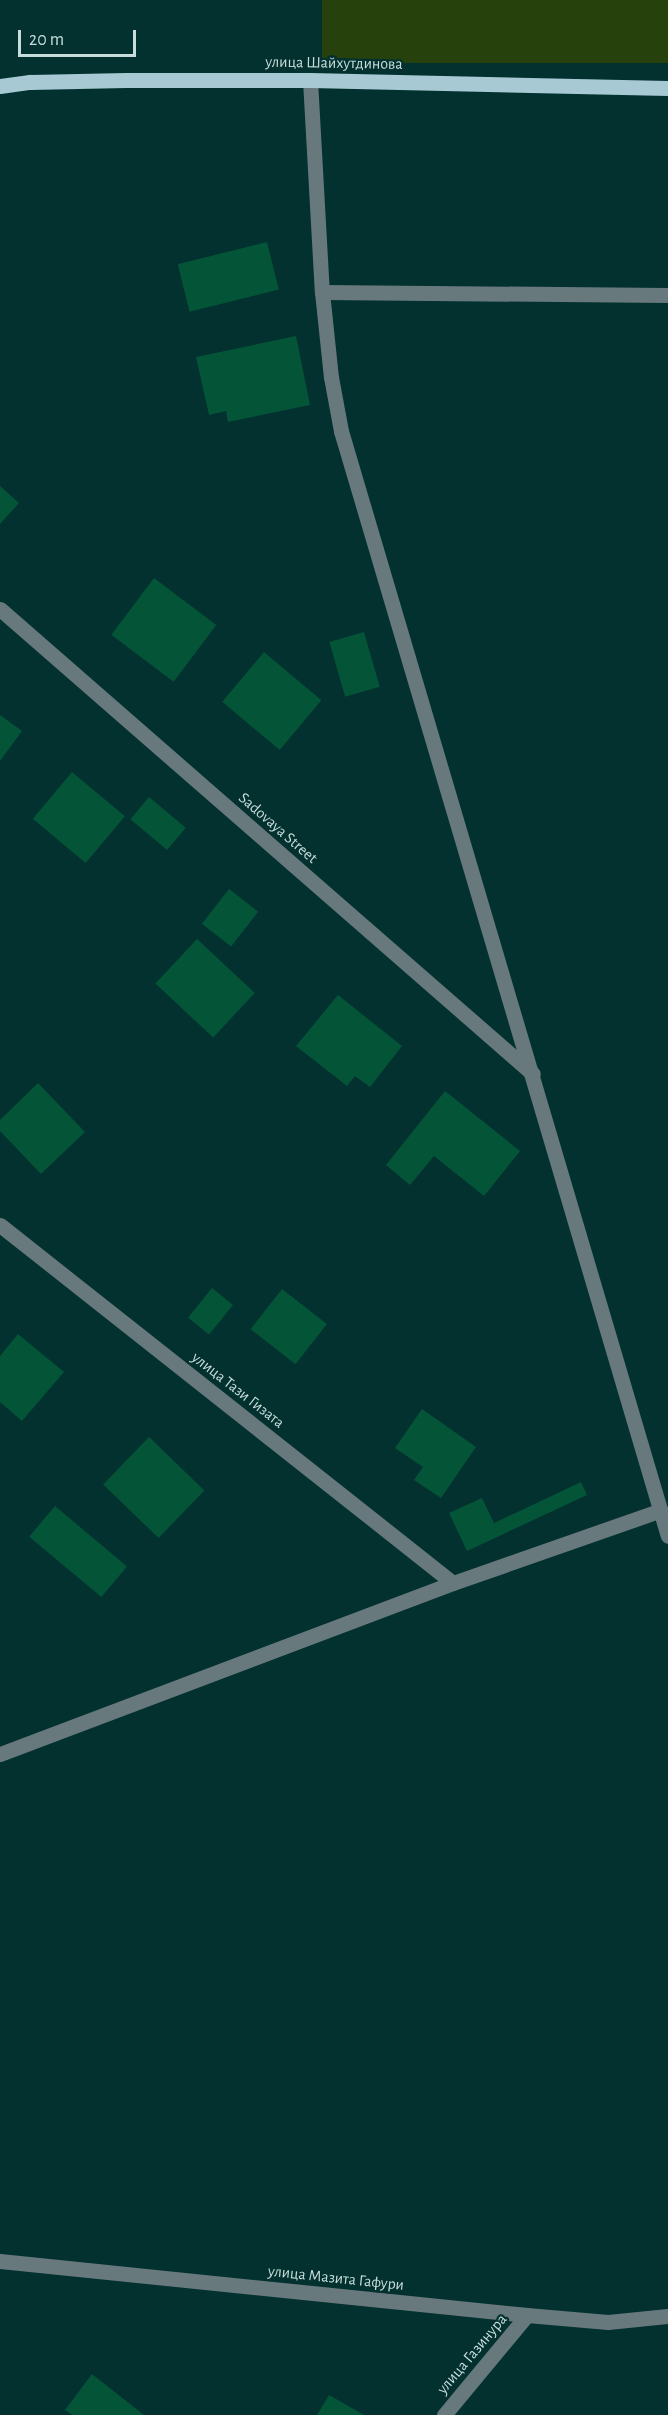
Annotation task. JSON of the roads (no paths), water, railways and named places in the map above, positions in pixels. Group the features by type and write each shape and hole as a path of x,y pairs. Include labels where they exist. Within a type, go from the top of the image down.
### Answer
{"main road":[{"name":"улица Шайхутдинова","path":"0,86 30,82 114,80 310,80 668,88"}],"street":[{"path":"310,80 322,292 332,387 341,431 668,1536"},
{"path":"322,292 668,295"},
{"name":"Sadovaya Street","path":"0,609 533,1074"},
{"name":"улица Тази Гизата","path":"0,1225 453,1583"},
{"path":"0,1754 453,1583 661,1510"},
{"name":"улица Мазита Гафури","path":"0,2261 608,2322 668,2316"},
{"name":"улица Газинура","path":"444,2415 527,2315"}]}
